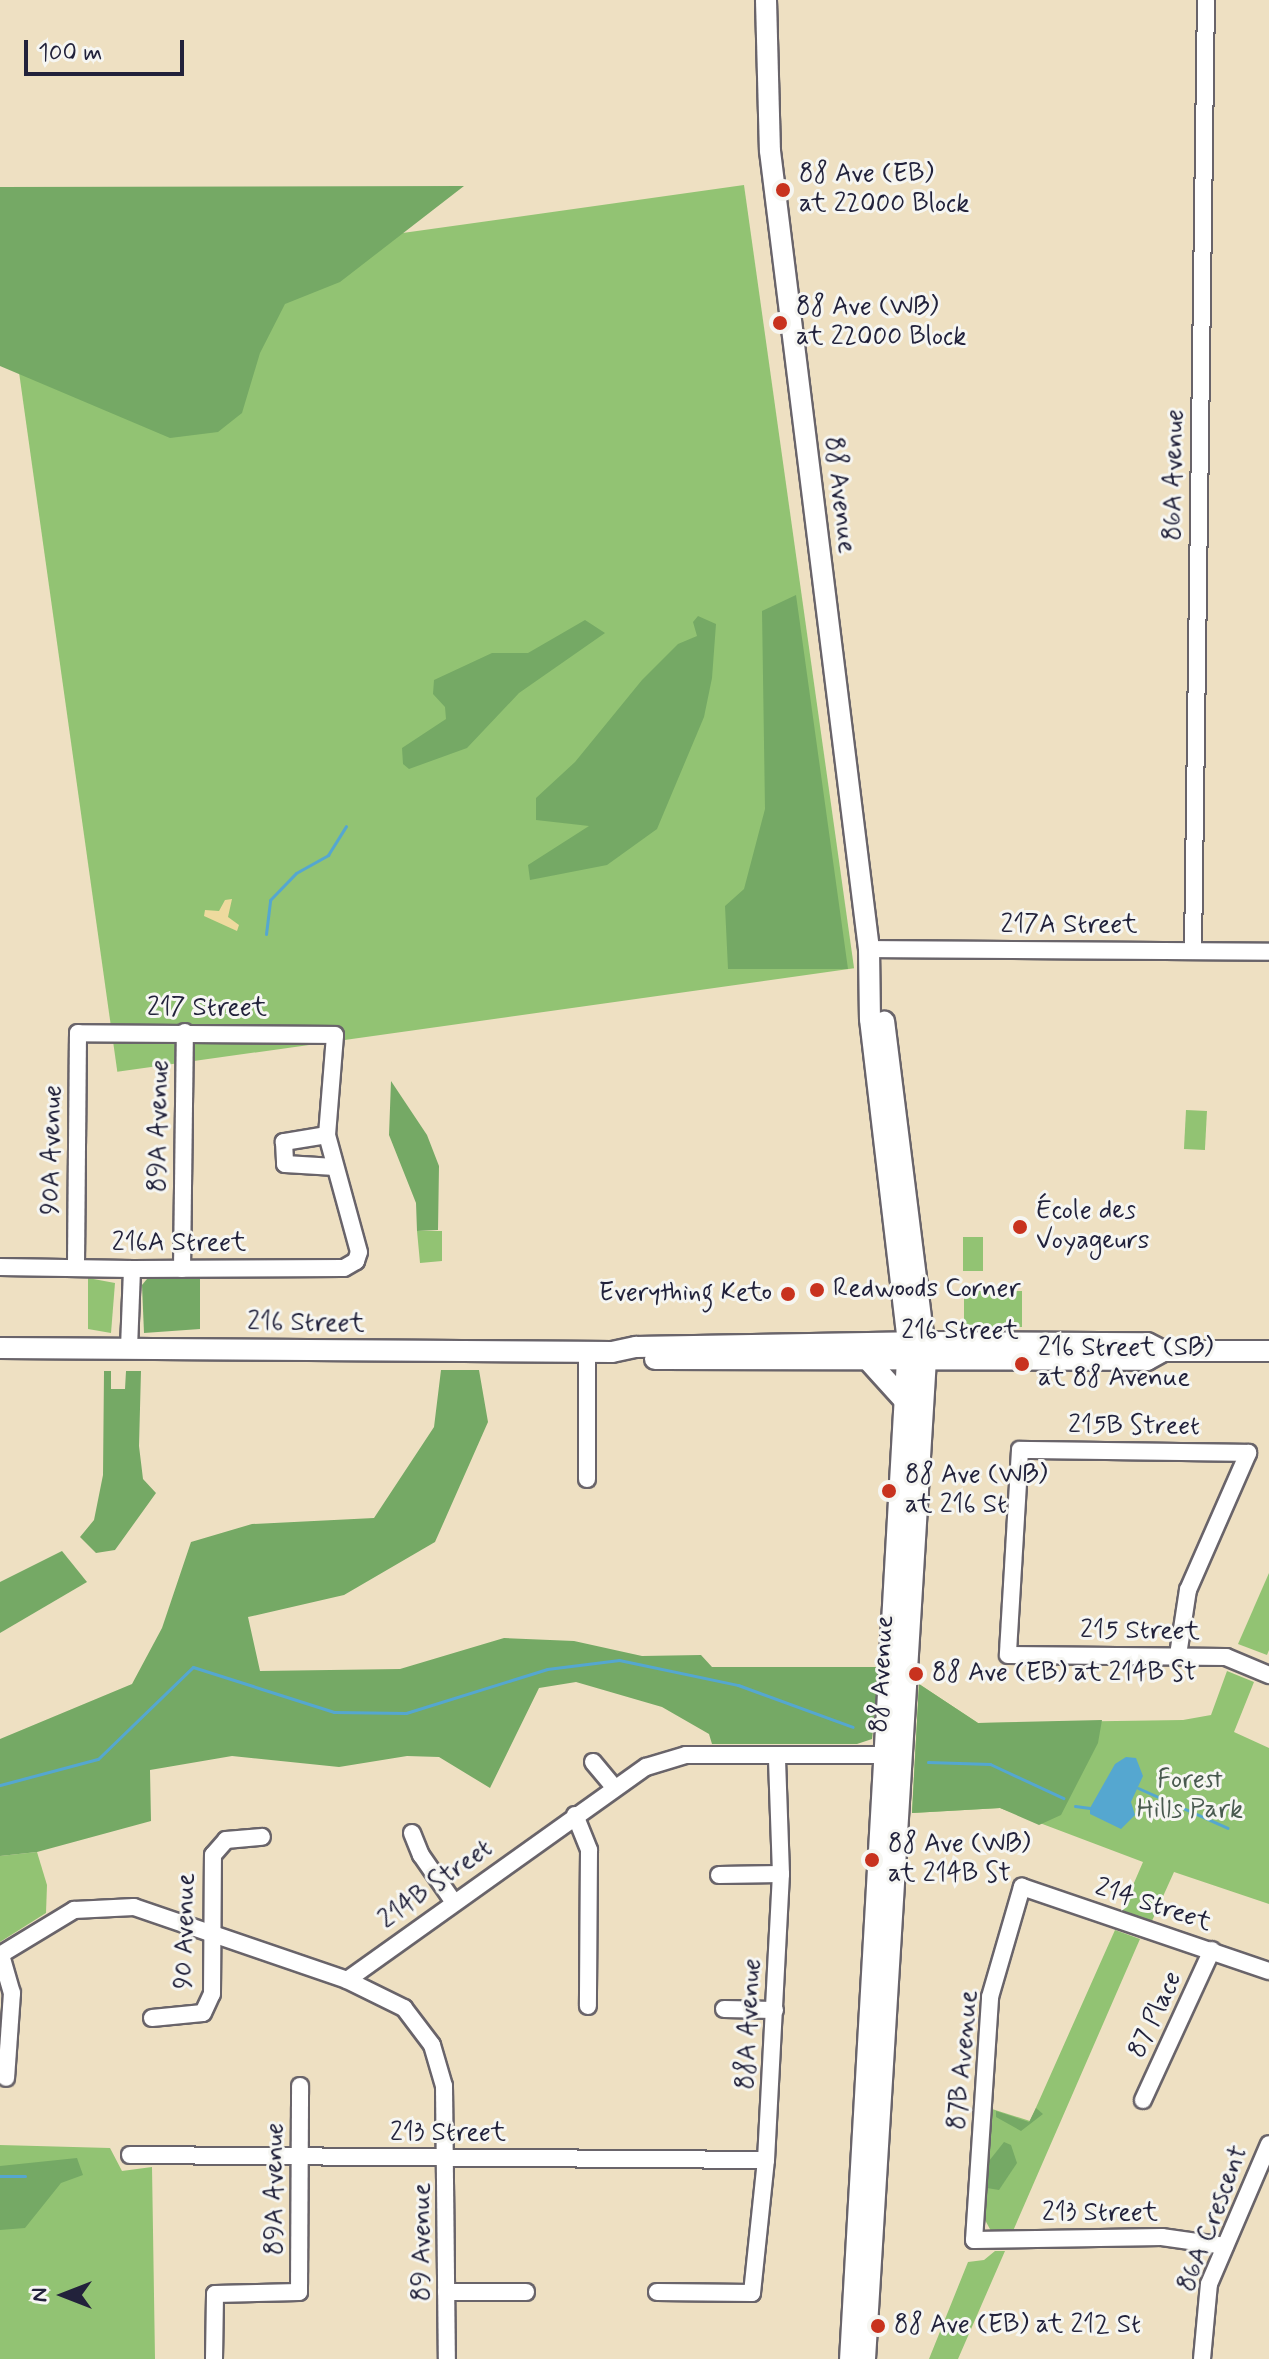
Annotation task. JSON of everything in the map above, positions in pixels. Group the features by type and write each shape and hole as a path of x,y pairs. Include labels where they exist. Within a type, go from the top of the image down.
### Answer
{"main road":[{"name":"88 Avenue","path":"766,0 770,151 869,949 874,996 870,1019 917,1350 865,2359"},
{"name":"216 Street","path":"0,1348 612,1352 651,1346 917,1350 1147,1360 1163,1351 1269,1351"},
{"name":"88 Avenue","path":"850,2359 895,1755 906,1402 917,1350"},
{"name":"216 Street","path":"612,1352 636,1358 867,1359 917,1350"},
{"path":"867,1359 906,1402"},
{"path":"837,2359 851,2330"}],"street":[{"name":"86A Avenue","path":"1193,951 1206,0"},
{"name":"217A Street","path":"869,949 1269,952"},
{"name":"89A Avenue","path":"182,1269 185,1032"},
{"name":"217 Street","path":"78,1033 335,1035 327,1135"},
{"name":"90A Avenue","path":"76,1268 78,1033"},
{"path":"327,1135 335,1167 285,1164 284,1142 293,1136 327,1135"},
{"name":"216A Street","path":"0,1267 344,1268 356,1261 359,1252 335,1167"},
{"path":"129,1348 132,1269"},
{"path":"587,1352 587,1479"},
{"name":"215B Street","path":"1008,1655 1020,1450 1248,1453 1188,1590 1178,1655"},
{"name":"215 Street","path":"1008,1655 1226,1657 1269,1675"},
{"name":"214B Street","path":"347,1980 453,1901 646,1767 686,1755 777,1758 895,1755"},
{"name":"88A Avenue","path":"657,2292 752,2293 766,2160 775,2010 781,1874 777,1758"},
{"path":"593,1762 615,1788"},
{"path":"575,1815 589,1850 588,2006"},
{"path":"412,1833 421,1855 453,1901"},
{"name":"90 Avenue","path":"152,2018 203,2013 212,1994 215,1848 233,1838 262,1837"},
{"path":"719,1875 781,1874"},
{"name":"214 Street","path":"1022,1887 1269,1971"},
{"name":"87B Avenue","path":"974,2240 990,1997 1022,1887"},
{"path":"6,2078 12,1993 1,1955 74,1910 103,1906 134,1907 347,1980"},
{"name":"87 Place","path":"1143,2100 1212,1950"},
{"name":"89 Avenue","path":"347,1980 404,2008 432,2045 444,2086 447,2359"},
{"path":"724,2009 775,2010"},
{"name":"89A Avenue","path":"214,2359 215,2294 299,2292 300,2086"},
{"name":"86A Crescent","path":"1202,2359 1209,2284 1269,2144"},
{"name":"213 Street","path":"130,2155 766,2160"},
{"name":"213 Street","path":"974,2240 1162,2237 1225,2246"},
{"path":"446,2292 526,2292"}],"green space":[{"path":"744,185 854,968 117,1072 7,289"},
{"path":"464,186 340,282 285,304 260,353 242,413 218,432 170,438 0,366 0,187"},
{"path":"796,595 848,969 728,969 725,906 744,889 765,809 762,611"},
{"path":"698,616 716,624 712,678 704,717 657,829 607,865 530,880 528,865 589,826 536,820 536,798 575,762 642,680 678,644 697,636 693,622"},
{"path":"585,620 605,633 519,693 467,748 409,769 403,764 402,748 446,719 445,707 433,694 434,680 492,653 528,653"},
{"path":"391,1081 427,1135 439,1166 438,1230 417,1231 416,1203 389,1135"},
{"path":"1186,1110 1207,1111 1205,1150 1184,1149"},
{"path":"417,1231 442,1231 442,1261 420,1263"},
{"path":"963,1237 983,1237 983,1271 963,1271"},
{"path":"88,1278 115,1283 111,1333 88,1329"},
{"path":"147,1279 200,1279 200,1329 144,1333 142,1285"},
{"path":"964,1291 1022,1291 1022,1327 964,1327"},
{"path":"441,1370 479,1370 488,1422 435,1542 344,1595 248,1617 260,1671 400,1669 504,1638 574,1641 642,1656 701,1655 712,1667 880,1667 872,1739 857,1744 712,1744 709,1734 662,1707 576,1682 539,1688 490,1788 439,1757 407,1756 339,1767 232,1756 150,1770 151,1821 37,1852 0,1856 0,1739 132,1684 162,1628 191,1542 252,1524 374,1518 434,1427"},
{"path":"104,1371 111,1371 111,1389 125,1389 126,1371 141,1371 139,1446 143,1479 156,1493 115,1550 96,1553 80,1537 94,1520 103,1475"},
{"path":"62,1551 87,1582 0,1633 0,1582"},
{"path":"1269,1573 1269,1650 1267,1655 1238,1644"},
{"name":"Forest Hills Park","path":"1227,1671 1254,1682 1234,1732 1269,1748 1269,1904 1174,1872 1151,1923 1121,1913 1143,1862 1000,1808 912,1813 919,1684 978,1723 1183,1720 1211,1715"},
{"path":"919,1684 978,1723 1102,1720 1098,1743 1061,1815 1039,1825 1000,1808 912,1813"},
{"path":"37,1852 47,1885 46,1913 0,1942 0,1856"},
{"path":"1115,1930 1140,1939 1013,2231 991,2231 985,2220 992,2109 1030,2121"},
{"path":"1036,2108 1043,2114 1021,2131 996,2117 996,2111 1029,2122"},
{"path":"1004,2142 1011,2145 1017,2163 999,2190 987,2188 989,2161"},
{"path":"0,2145 110,2148 122,2171 152,2167 155,2359 0,2359"},
{"path":"77,2158 83,2175 61,2183 25,2228 0,2230 0,2166"},
{"path":"995,2251 1005,2251 958,2359 929,2359 968,2262 984,2260"}],"sand":[{"path":"232,899 228,917 239,925 237,931 204,916 205,910 219,911 225,900"}],"water":[{"path":"1126,1757 1136,1758 1143,1776 1131,1802 1135,1815 1121,1829 1090,1814 1090,1808 1115,1764"}],"waterway":[{"path":"266,934 270,900 296,873 328,855 346,826"},
{"path":"0,1785 98,1759 193,1667 334,1712 406,1713 547,1669 619,1660 738,1685 853,1727"},
{"path":"928,1762 990,1764 1063,1798"},
{"path":"1138,1788 1228,1828"},
{"path":"1075,1806 1090,1808"},
{"path":"0,2176 25,2176"}],"place":[{"name":"88 Ave (EB) at 22000 Block","path":"783,190"},
{"name":"88 Ave (WB) at 22000 Block","path":"780,323"},
{"name":"École des Voyageurs","path":"1020,1227"},
{"name":"Redwoods Corner","path":"817,1290"},
{"name":"Everything Keto","path":"788,1294"},
{"name":"216 Street (SB) at 88 Avenue","path":"1022,1364"},
{"name":"88 Ave (WB) at 216 St","path":"889,1491"},
{"name":"88 Ave (EB) at 214B St","path":"916,1674"},
{"name":"88 Ave (WB) at 214B St","path":"872,1860"},
{"name":"88 Ave (EB) at 212 St","path":"878,2326"}]}
